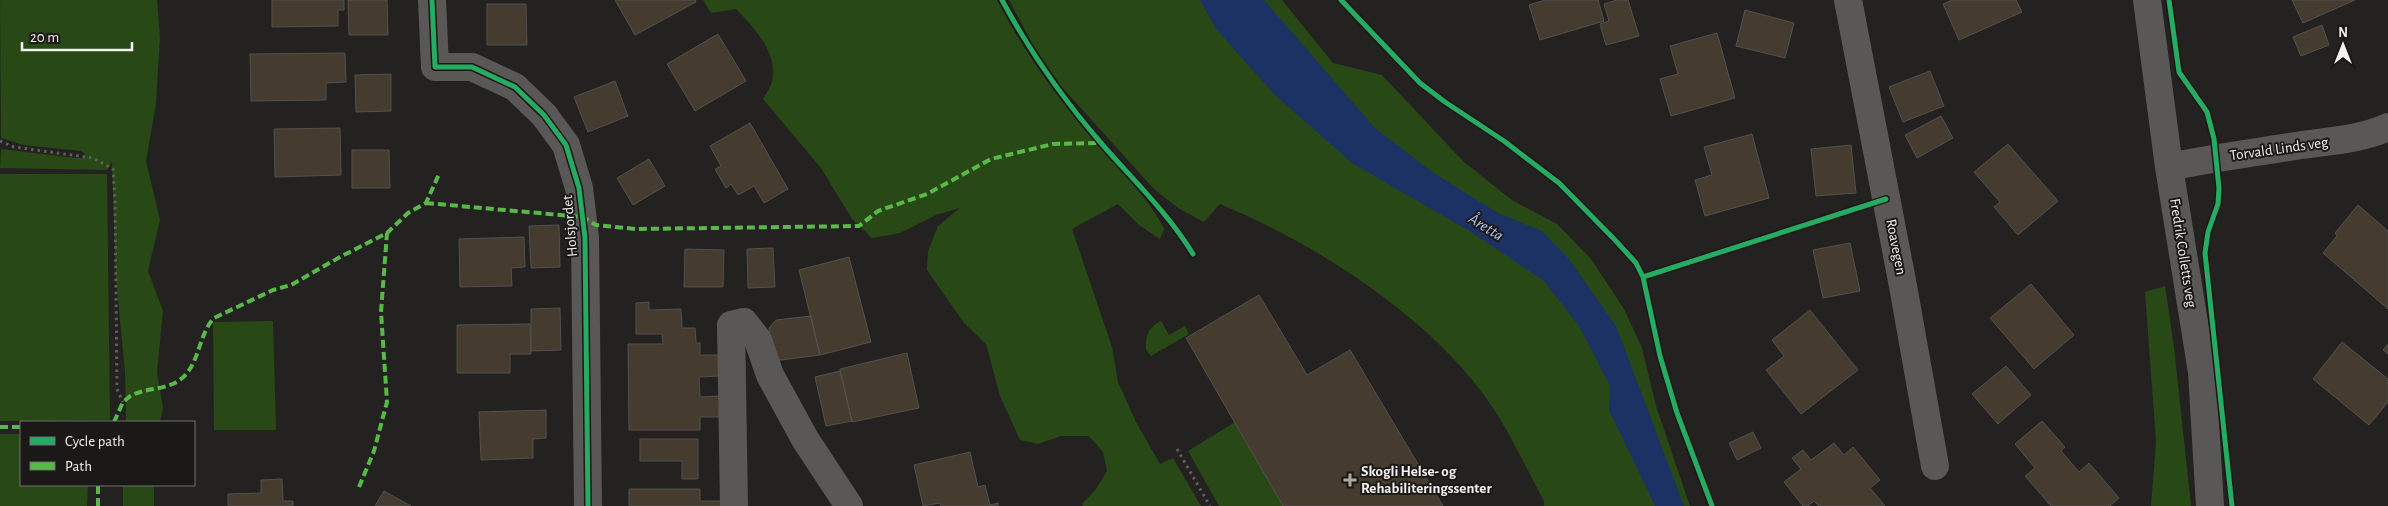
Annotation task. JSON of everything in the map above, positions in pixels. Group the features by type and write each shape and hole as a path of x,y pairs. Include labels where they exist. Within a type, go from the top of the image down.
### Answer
{"street":[{"name":"Holsjordet","path":"432,0 435,67 472,67 515,87 544,115 566,146 579,188 585,238 587,294 588,506"},
{"name":"Roavegen","path":"1848,0 1904,286 1935,466"},
{"name":"Fredrik Colletts veg","path":"2147,0 2170,168 2202,372 2210,506"},
{"name":"Torvald Linds veg","path":"2170,168 2216,158 2334,141 2377,132 2388,127"},
{"path":"734,506 731,325 744,322 758,340 770,375 805,440 849,506"}],"path":[{"path":"0,141 14,147 93,158 112,169 115,200 117,389 123,402"},
{"path":"1177,449 1210,506"}],"green space":[{"path":"0,0 157,0 160,37 156,103 146,161 160,220 148,271 163,311 157,372 163,408 160,421 126,421 125,372 116,279 112,162 107,170 0,168 1,149 76,158 83,158 85,154 81,151 23,145 1,138"},
{"path":"703,0 997,0 1019,40 1058,96 1086,132 1151,207 1164,229 1160,239 1139,225 1118,204 1072,229 1112,347 1118,382 1136,422 1160,464 1173,458 1201,506 1083,506 1082,504 1096,489 1107,471 1103,452 1089,436 1061,436 1038,444 1020,440 1000,396 986,344 964,323 927,270 928,251 938,226 960,208 936,215 900,233 872,238 852,219 821,168 763,99 770,88 773,71 768,51 757,32 736,9 711,13"},
{"path":"1009,0 1282,0 1333,63 1382,75 1464,162 1512,200 1557,224 1591,259 1624,309 1642,348 1656,406 1690,506 1544,506 1544,501 1497,414 1473,380 1443,348 1410,318 1374,290 1336,264 1297,241 1220,204 1204,222 1178,208 1154,189 1061,86 1033,45"},
{"path":"0,174 107,174 110,420 0,421"},
{"path":"2165,286 2174,347 2191,506 2151,506 2156,442 2145,292"},
{"path":"273,321 276,430 214,430 213,322"},
{"path":"1161,321 1169,335 1185,326 1189,334 1151,356 1146,350 1147,336 1150,329"},
{"path":"1235,422 1285,506 1219,506 1188,451"},
{"path":"0,434 20,434 20,486 88,486 87,506 0,506"},
{"path":"123,486 154,486 154,506 123,506"}],"water":[{"name":"Åretta","path":"1200,0 1264,0 1375,128 1432,172 1498,213 1542,231 1568,258 1616,326 1684,506 1655,506 1609,410 1610,386 1579,326 1544,281 1471,232 1352,163 1275,95 1216,29"}],"building":[{"path":"272,0 344,0 344,10 338,10 338,26 272,27"},
{"path":"348,0 387,0 388,35 349,35"},
{"path":"615,0 695,0 696,2 635,35"},
{"path":"1545,0 1598,0 1604,21 1540,40 1529,5"},
{"path":"1617,0 1628,0 1639,36 1606,45 1600,24 1609,21 1604,4"},
{"path":"1952,0 2016,0 2022,12 1959,40 1943,4"},
{"path":"2292,0 2355,0 2303,23"},
{"path":"487,4 526,4 527,45 487,45"},
{"path":"1745,10 1794,23 1785,58 1736,46"},
{"path":"2322,25 2329,45 2301,56 2293,37"},
{"path":"1717,33 1735,98 1671,116 1660,79 1678,74 1670,46"},
{"path":"718,34 746,81 695,111 667,64"},
{"path":"345,53 346,82 326,83 326,100 251,101 250,54"},
{"path":"1930,71 1944,106 1903,122 1889,87"},
{"path":"391,74 391,111 356,112 355,75"},
{"path":"615,81 628,116 588,132 574,97"},
{"path":"1941,116 1953,138 1917,158 1905,135"},
{"path":"750,123 788,189 764,203 754,186 738,195 731,184 726,188 715,169 721,166 710,146"},
{"path":"340,128 341,175 275,177 274,129"},
{"path":"1752,134 1769,198 1705,216 1695,180 1712,175 1704,147"},
{"path":"2008,144 2058,201 2018,235 1994,207 2000,202 1974,172"},
{"path":"1851,145 1856,193 1816,196 1811,149"},
{"path":"352,150 389,150 390,188 352,188"},
{"path":"649,159 665,186 633,205 617,178"},
{"path":"2358,205 2388,231 2388,309 2323,253 2337,236 2335,233"},
{"path":"559,225 560,267 531,268 529,226"},
{"path":"524,237 525,267 511,268 512,286 460,287 459,239"},
{"path":"1850,243 1860,291 1823,298 1813,250"},
{"path":"773,248 775,287 748,288 747,249"},
{"path":"685,249 724,250 723,287 684,287"},
{"path":"849,257 871,342 820,355 799,270"},
{"path":"2031,284 2074,335 2034,369 1990,318"},
{"path":"1259,295 1307,375 1350,350 1443,506 1283,506 1186,338"},
{"path":"649,302 649,310 681,309 682,328 695,328 696,343 700,343 700,355 719,355 720,376 699,377 700,397 720,396 720,417 700,417 700,430 629,430 628,344 663,344 662,334 636,334 636,303"},
{"path":"560,308 561,350 531,351 531,309"},
{"path":"1810,310 1858,370 1801,414 1766,370 1784,356 1772,340"},
{"path":"811,316 820,355 773,361 769,328 776,320"},
{"path":"530,324 531,354 510,354 510,373 457,373 457,325"},
{"path":"2342,342 2388,379 2388,402 2369,425 2313,379"},
{"path":"2388,344 2388,354 2383,350"},
{"path":"907,353 919,408 852,422 840,369"},
{"path":"2006,366 2031,395 1998,424 1972,394"},
{"path":"840,371 852,421 826,426 815,377"},
{"path":"546,410 546,438 533,439 533,458 481,460 479,412"},
{"path":"2042,421 2065,447 2061,451 2079,472 2089,463 2119,498 2110,506 2051,506 2025,476 2035,468 2015,444"},
{"path":"1753,432 1761,448 1737,460 1729,443"},
{"path":"640,439 698,439 698,479 682,479 682,461 640,461"},
{"path":"1834,443 1844,455 1853,447 1880,480 1870,488 1885,506 1819,506 1814,501 1808,506 1803,506 1784,482 1801,469 1792,458 1803,450 1811,460"},
{"path":"970,452 978,487 985,485 990,505 998,503 998,506 941,506 940,503 923,506 914,465"},
{"path":"282,479 283,501 293,501 293,506 228,506 228,494 261,493 261,480"},
{"path":"629,489 700,489 700,501 721,501 721,506 629,506"},
{"path":"384,491 411,506 375,506"}],"marked path":[{"path":"426,203 583,217 596,225 636,229 859,226 878,211 927,194 991,159 1053,144 1101,143"},
{"path":"114,421 123,402 129,397 175,383 187,373 214,318 273,290 291,285 387,233 408,213 426,203 439,174"},
{"path":"359,487 374,451 387,402 381,312 387,233"},
{"path":"0,427 20,427"},
{"path":"98,486 98,506"}],"cycle path":[{"path":"432,0 435,67 472,67 515,87 544,115 566,145 579,188 585,238 588,506"},
{"path":"1002,0 1024,38 1060,92 1101,143 1173,225 1193,254"},
{"path":"1341,0 1420,83 1504,141 1559,183 1636,263 1643,277 1660,356 1677,413 1712,506"},
{"path":"2169,0 2179,72 2207,112 2214,139 2219,188 2218,204 2208,232 2205,253 2232,506"},
{"path":"1643,277 1886,199"}],"place":[{"name":"Skogli Helse- og Rehabiliteringssenter","path":"1350,480"}]}
